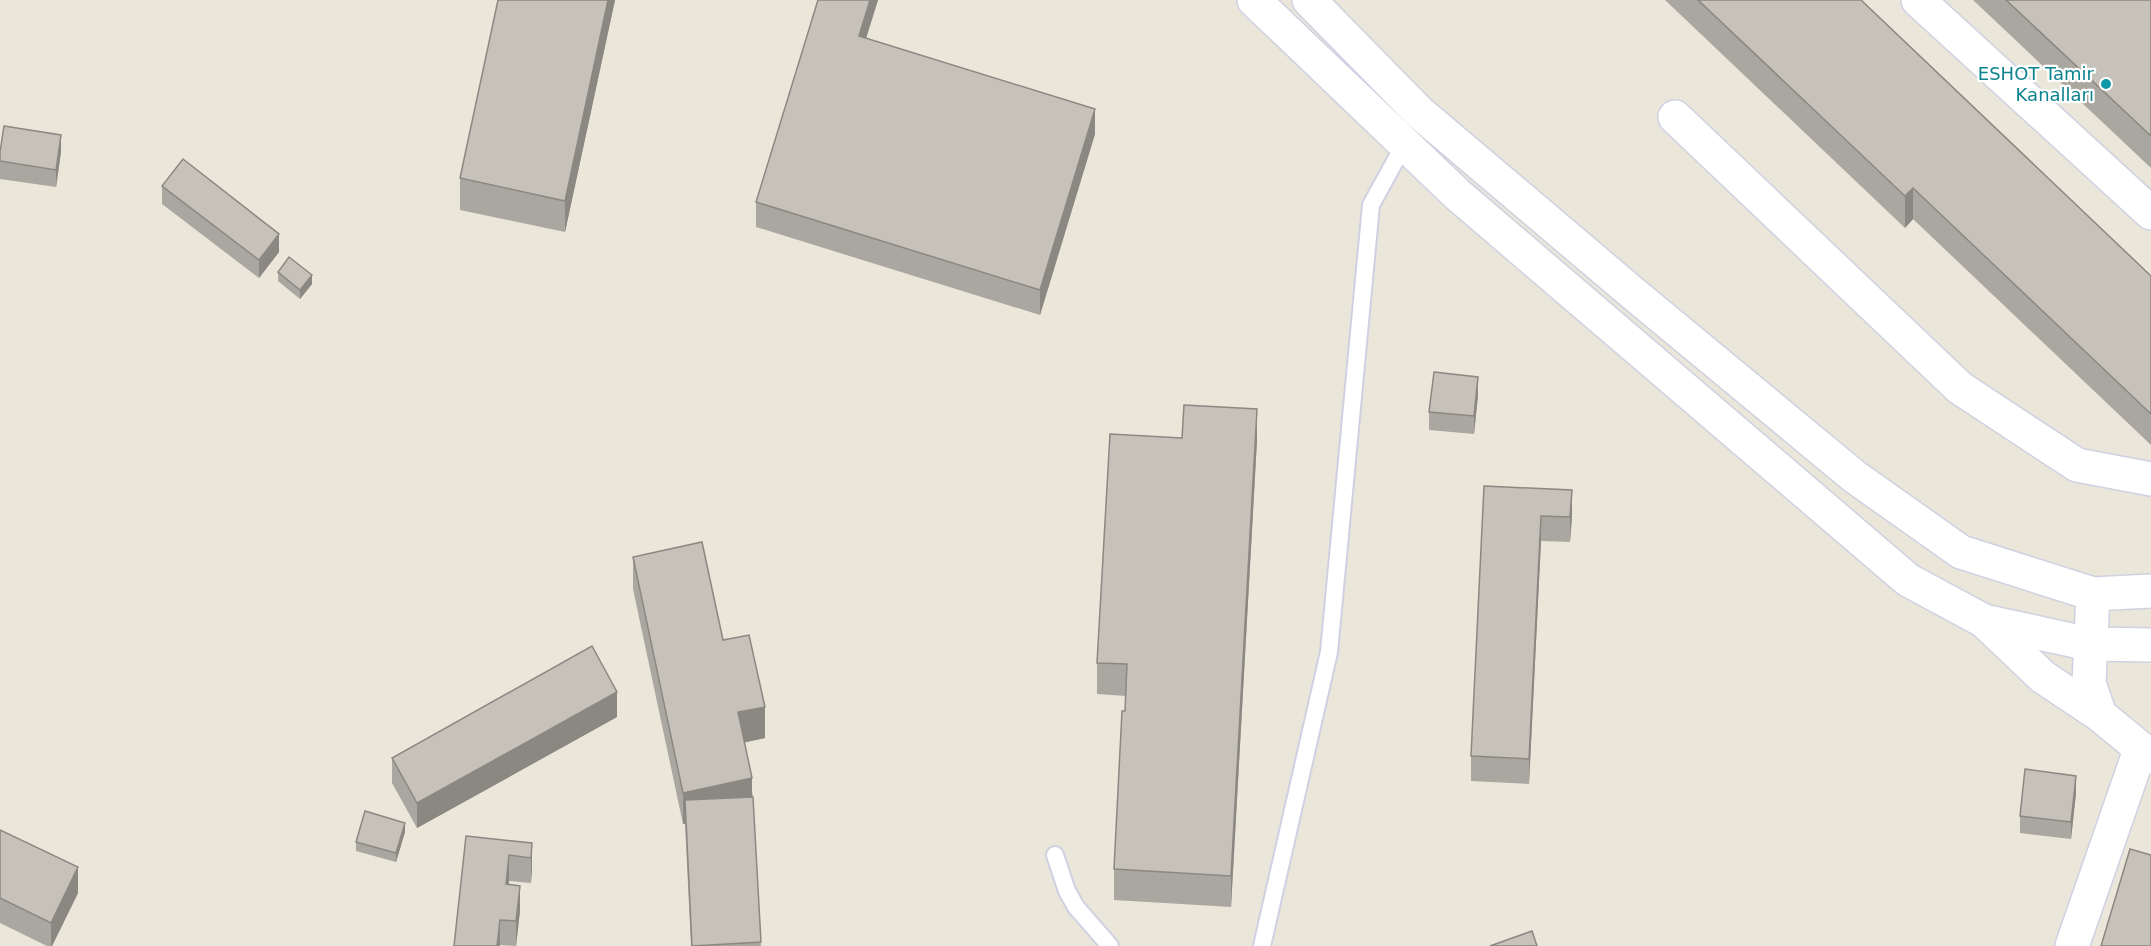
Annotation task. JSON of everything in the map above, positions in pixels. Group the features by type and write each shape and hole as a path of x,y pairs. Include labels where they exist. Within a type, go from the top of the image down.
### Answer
{"street":[{"path":"1254,0 1458,195 1908,580 1984,621 2043,677 2147,750 2072,946"},
{"path":"1309,0 1419,112 1626,288 1855,477 1961,552 2093,594 2151,591"},
{"path":"1918,0 2151,213"},
{"path":"1675,117 1960,388 2078,465 2151,479"},
{"path":"2093,594 2089,683 2100,715"},
{"path":"1984,621 2089,644 2151,645"}],"lane":[{"path":"1262,946 1329,652 1371,205 1405,143"},
{"path":"1055,855 1066,891 1076,907 1110,946"}],"building":[{"path":"498,0 608,0 565,201 460,178"},
{"path":"818,0 870,0 859,36 1095,109 1040,290 756,202"},
{"path":"1698,0 1861,0 2151,276 2151,414 1913,188 1905,196"},
{"name":"ESHOT Tamir Kanalları","path":"2006,0 2151,0 2151,136"},
{"path":"4,126 61,135 56,170 0,161"},
{"path":"183,159 279,234 259,260 162,186"},
{"path":"289,257 312,275 300,290 278,272"},
{"path":"1434,372 1478,377 1474,416 1429,412"},
{"path":"1184,405 1257,409 1231,876 1114,869 1122,711 1125,711 1127,664 1097,663 1110,434 1182,438"},
{"path":"1484,486 1572,490 1570,517 1541,516 1529,759 1471,756"},
{"path":"702,542 723,640 749,635 765,707 738,712 752,778 683,793 633,557"},
{"path":"592,646 617,692 417,803 392,758"},
{"path":"2025,769 2076,776 2071,822 2020,816"},
{"path":"753,797 761,942 692,946 685,800"},
{"path":"365,811 405,823 396,853 356,842"},
{"path":"0,830 78,867 51,923 0,898"},
{"path":"466,836 532,843 531,858 509,855 506,884 520,886 516,921 500,920 497,946 454,946"},
{"path":"2130,849 2151,855 2151,946 2101,946"},
{"path":"1532,931 1537,946 1490,946"}],"place":[{"name":"ESHOT Tamir Kanalları","path":"2106,84"}]}
